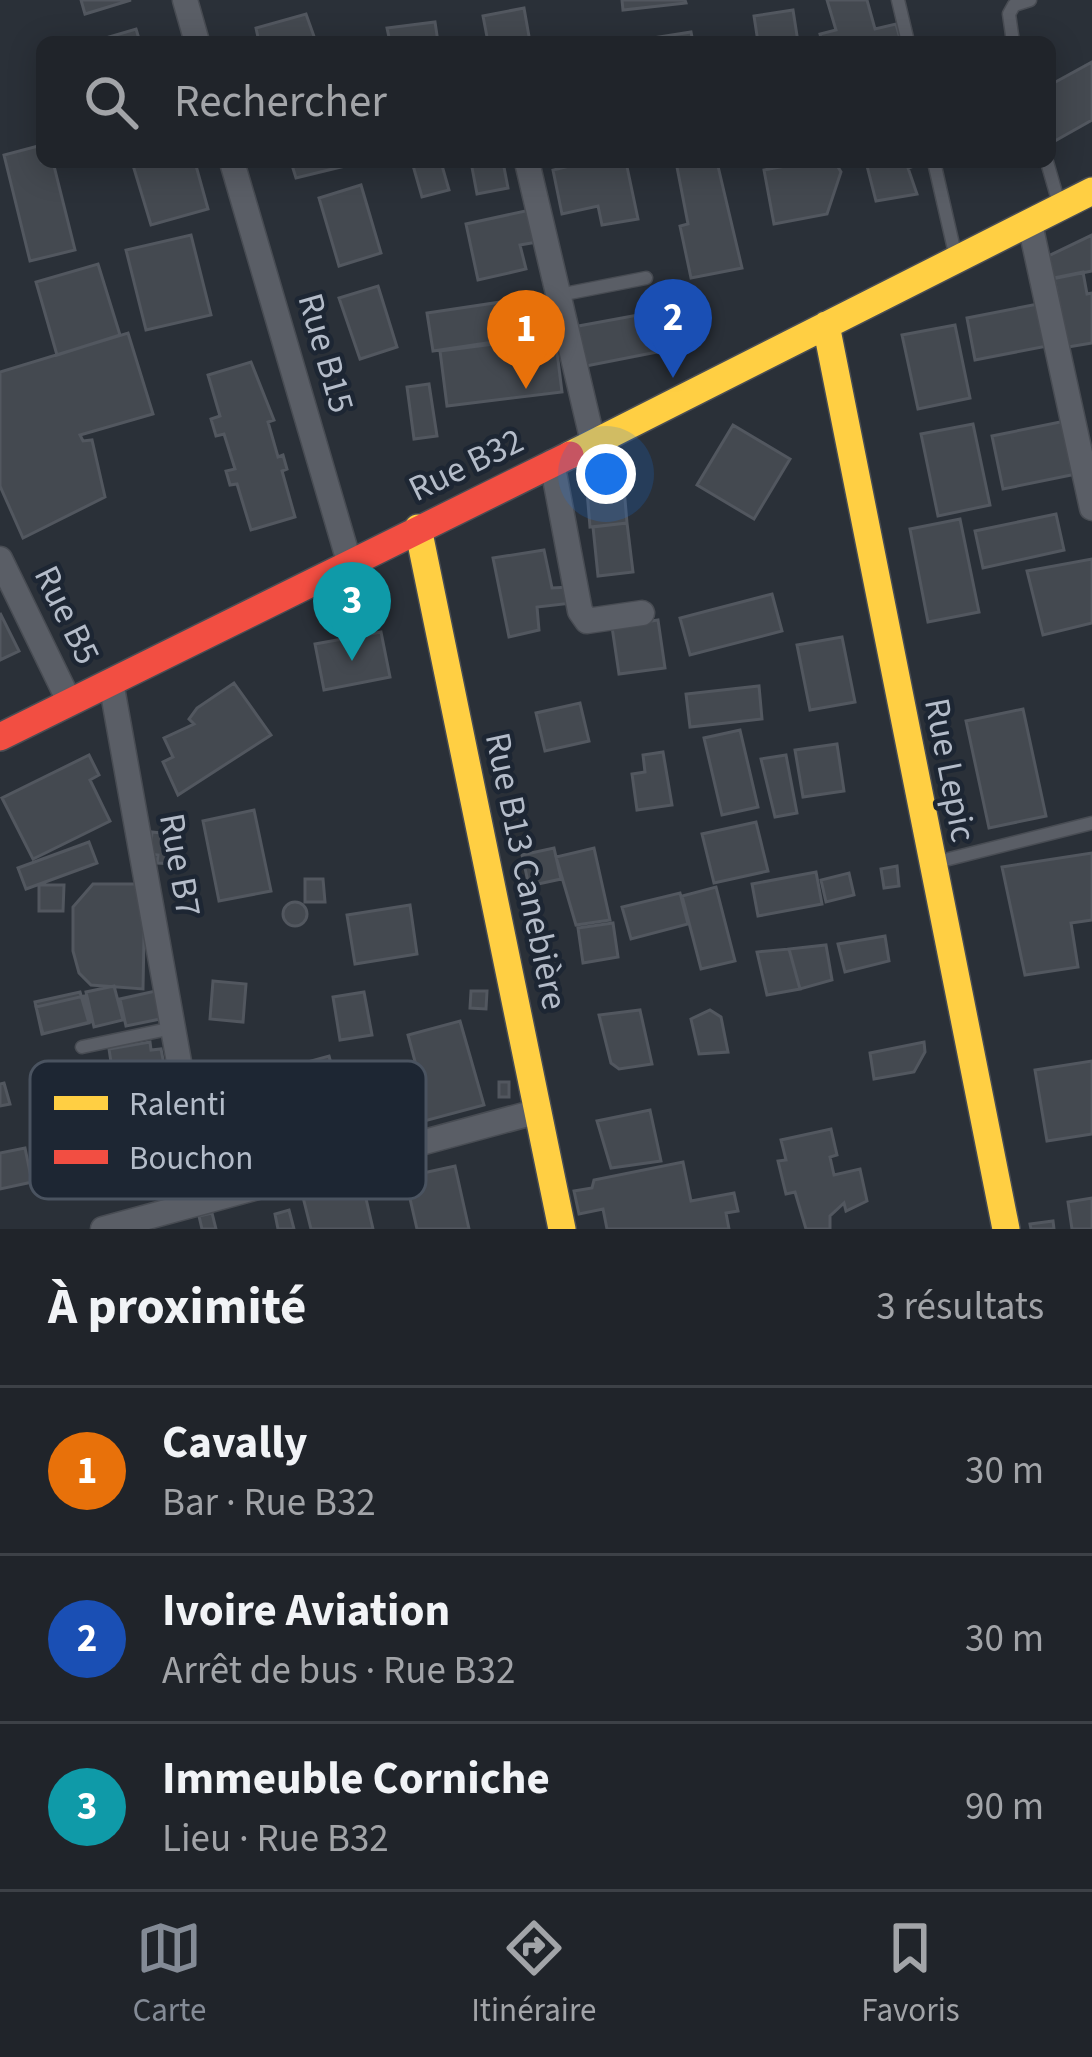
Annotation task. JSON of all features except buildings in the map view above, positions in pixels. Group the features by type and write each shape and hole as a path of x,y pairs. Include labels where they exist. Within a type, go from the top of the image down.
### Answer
{"street":[{"path":"184,0 195,36"},
{"name":"Rue B15","path":"234,168 350,565"},
{"path":"528,168 593,442"},
{"name":"Rue B32","path":"0,737 957,263 1092,191"},
{"path":"1030,224 1092,508"},
{"name":"Rue Lepic","path":"826,325 1006,1229"},
{"path":"552,462 580,611 587,621 643,613"},
{"name":"Rue B13 Canebière","path":"418,528 562,1229"},
{"name":"Rue B5","path":"0,559 70,703"},
{"name":"Rue B7","path":"110,682 179,1061"},
{"path":"426,1142 539,1111"},
{"path":"103,1229 214,1199"}],"lane":[{"path":"898,0 907,36"},
{"path":"1011,36 1009,14 1015,5 1030,0"},
{"path":"935,168 957,263"},
{"path":"1049,168 1060,208"},
{"path":"558,295 646,278"},
{"path":"932,863 1092,823"},
{"path":"82,1047 173,1028"}],"traffic: slow":[{"path":"570,455 1092,191"},
{"path":"826,325 1006,1229"},
{"path":"418,528 562,1229"}],"traffic: jam":[{"path":"0,737 570,455"}],"place":[{"name":"Ivoire Aviation","path":"673,378"},
{"name":"Cavally","path":"526,389"},
{"name":"Immeuble Corniche","path":"352,661"}]}
